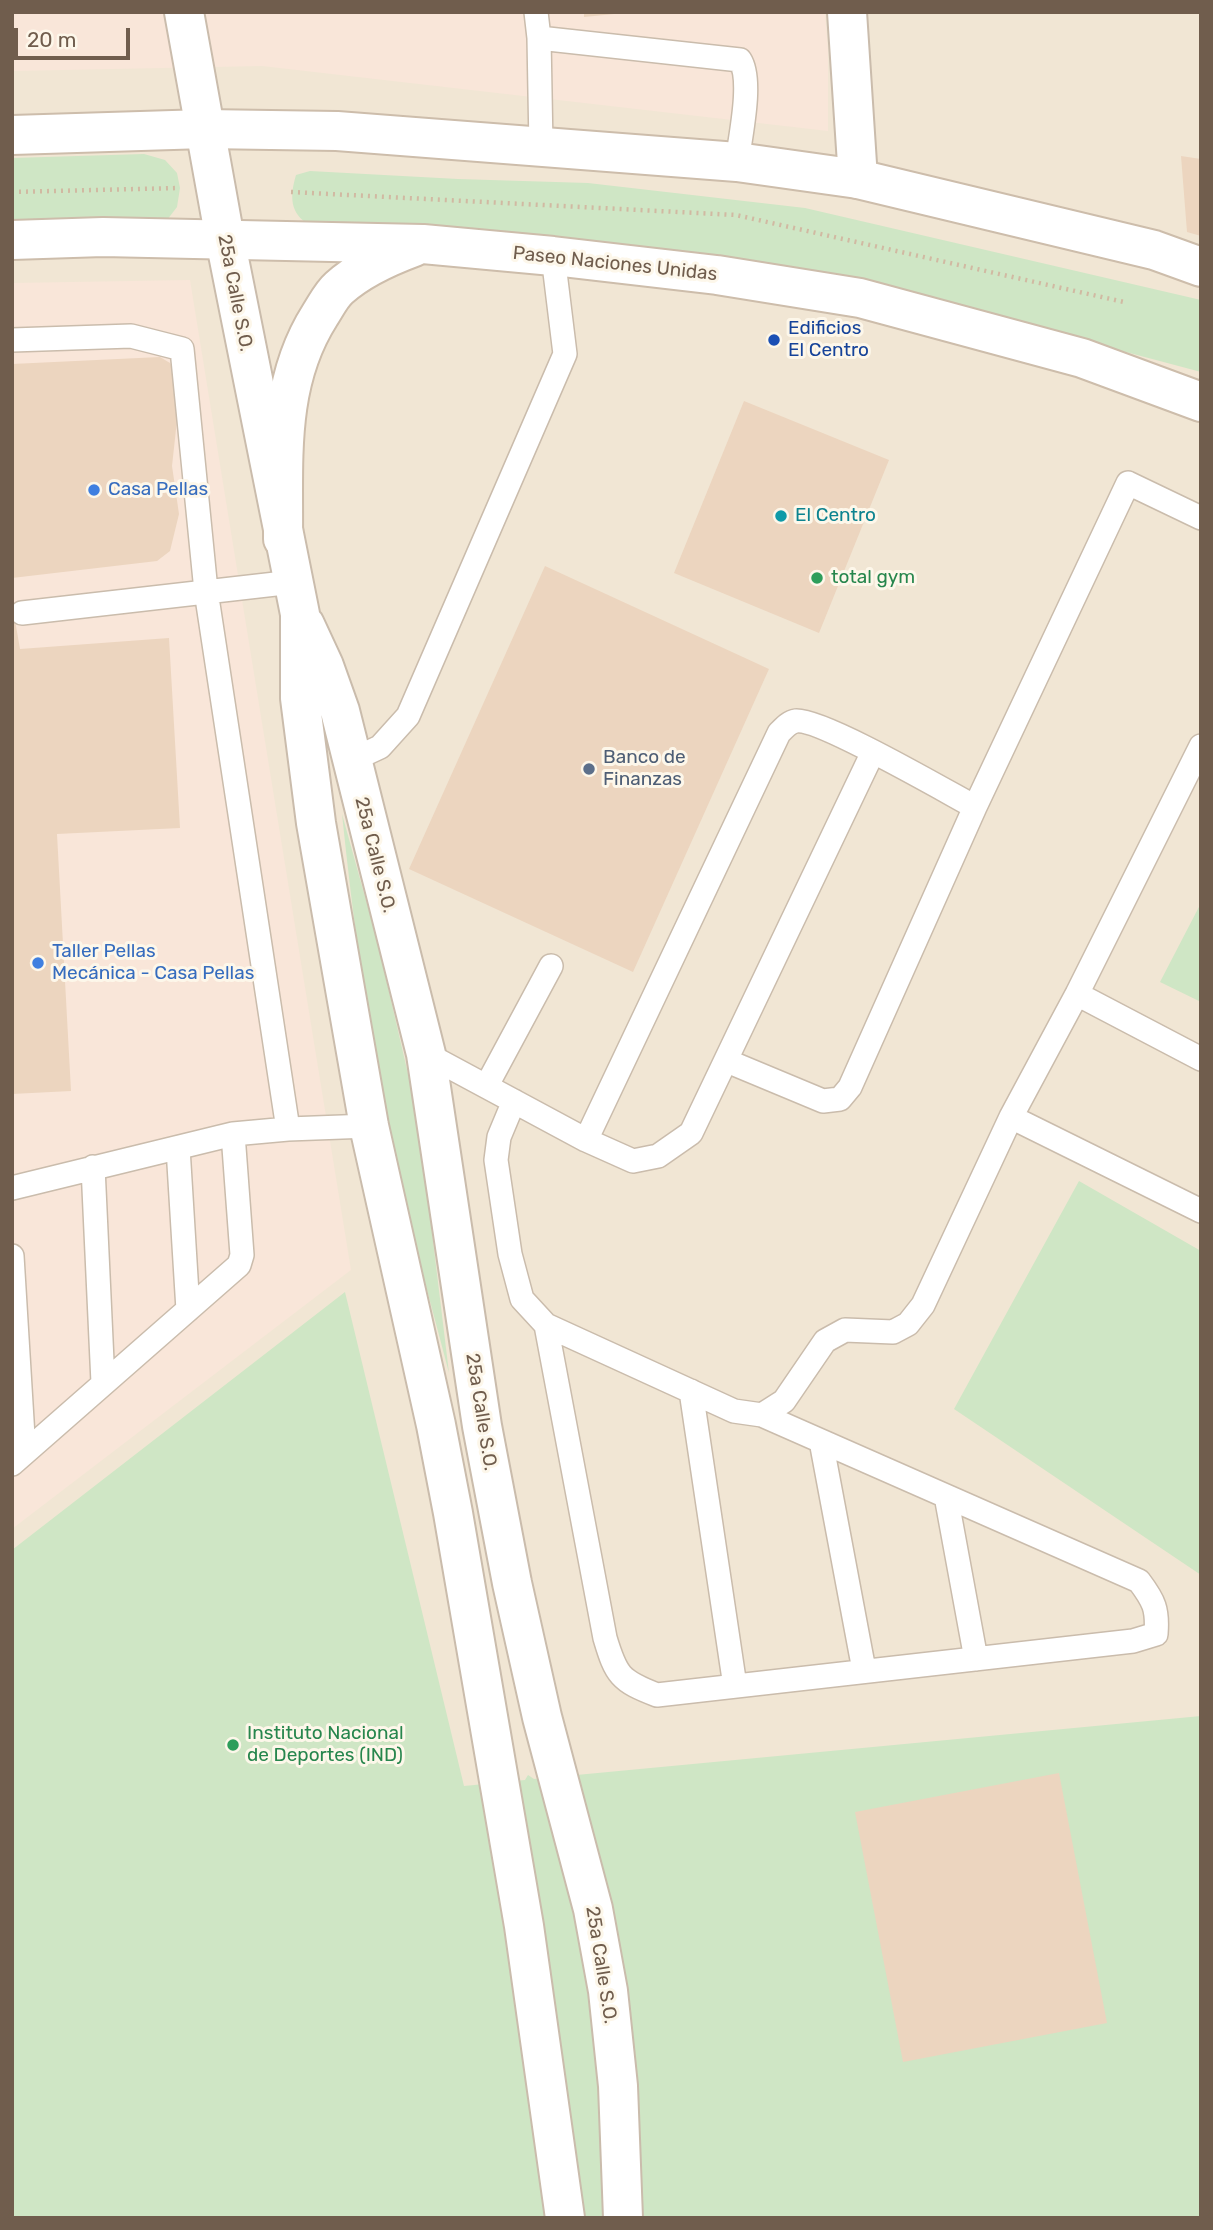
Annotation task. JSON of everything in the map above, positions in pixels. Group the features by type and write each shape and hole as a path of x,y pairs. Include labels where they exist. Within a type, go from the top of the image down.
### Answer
{"street":[{"name":"25a Calle S.O.","path":"184,12 283,539 297,598 340,712 426,1054 494,1492 542,1717 585,1876 608,1991 618,2086 623,2218"},
{"path":"847,12 858,179"},
{"path":"12,135 205,129 337,131 737,162 858,179 1154,250 1201,267"},
{"name":"Paseo Naciones Unidas","path":"12,240 103,237 422,244 718,275 860,298 1082,358 1201,402"},
{"path":"283,539 284,418 294,368 309,332 336,290 394,255 422,244"},
{"name":"25a Calle S.O.","path":"297,598 300,698 309,781 369,1126 436,1425 458,1540 524,1926 565,2218"}],"lane":[{"path":"536,12 541,147"},
{"path":"539,38 740,60 744,66 746,100 737,162"},
{"path":"352,760 380,747 408,716 565,354 553,256"},
{"path":"12,340 131,335 182,349 206,591 288,1129"},
{"path":"727,1061 823,1101 840,1099 850,1087 975,807 1128,483 1201,518"},
{"path":"22,613 206,591 297,598"},
{"path":"586,1140 779,733 786,725 796,721 808,722 873,752 975,807"},
{"path":"762,1415 784,1401 825,1341 845,1330 893,1332 908,1325 923,1305 1011,1118 1077,994 1201,746"},
{"path":"426,1054 586,1140 634,1161 658,1156 691,1133 873,752"},
{"path":"487,1085 551,966"},
{"path":"1077,994 1201,1059"},
{"path":"514,1101 499,1137 496,1160 500,1196 510,1254 522,1299 547,1325 734,1410 762,1415 1139,1581 1152,1599 1157,1614 1156,1634 1133,1641 657,1695 630,1685 613,1666 604,1637 547,1325"},
{"path":"1011,1118 1201,1211"},
{"path":"12,1188 233,1134 369,1126"},
{"path":"18,1458 239,1265 242,1255 233,1134"},
{"path":"178,1148 188,1310"},
{"path":"93,1167 103,1383"},
{"path":"12,1256 18,1458"},
{"path":"691,1391 735,1686"},
{"path":"821,1441 864,1670"},
{"path":"946,1496 976,1659"}],"path":[{"path":"12,192 180,188"},
{"path":"291,192 736,215 1124,302"}],"shaded area":[{"path":"12,12 1201,12 1201,2218 12,2218"},
{"path":"12,12 825,12 828,131 262,66 12,71"},
{"path":"190,280 351,1270 12,1529 12,283"}],"green space":[{"path":"144,154 165,160 177,173 180,188 177,207 167,220 12,228 12,158"},
{"path":"310,171 588,183 805,208 1201,300 1201,372 1062,335 310,225 298,215 292,197 296,175"},
{"path":"342,814 377,940 418,1117 449,1373 402,1191 380,1091 361,972"},
{"path":"1201,903 1201,1002 1160,982"},
{"path":"1079,1181 1201,1251 1201,1575 954,1409"},
{"name":"Instituto Nacional de Deportes (IND)","path":"345,1292 464,1786 525,1780 528,1775 534,1779 1201,1716 1201,2218 12,2218 12,1550"}],"building":[{"path":"584,12 614,12 614,14 584,17"},
{"path":"1181,156 1201,159 1201,236 1187,232"},
{"name":"Casa Pellas","path":"160,357 170,363 177,377 180,393 172,466 179,514 170,551 157,561 12,578 12,364"},
{"name":"El Centro","path":"744,401 889,460 819,633 674,573"},
{"name":"Banco de Finanzas","path":"545,566 769,669 633,972 409,869"},
{"name":"Taller Pellas Mecánica - Casa Pellas","path":"12,603 20,649 169,638 180,828 57,834 71,1091 12,1094"},
{"path":"1059,1773 1107,2023 903,2062 855,1812"}],"place":[{"name":"Edificios El Centro","path":"774,340"},
{"name":"Casa Pellas","path":"94,490"},
{"name":"El Centro","path":"781,516"},
{"name":"total gym","path":"817,578"},
{"name":"Banco de Finanzas","path":"589,769"},
{"name":"Taller Pellas Mecánica - Casa Pellas","path":"38,963"},
{"name":"Instituto Nacional de Deportes (IND)","path":"233,1745"}]}
